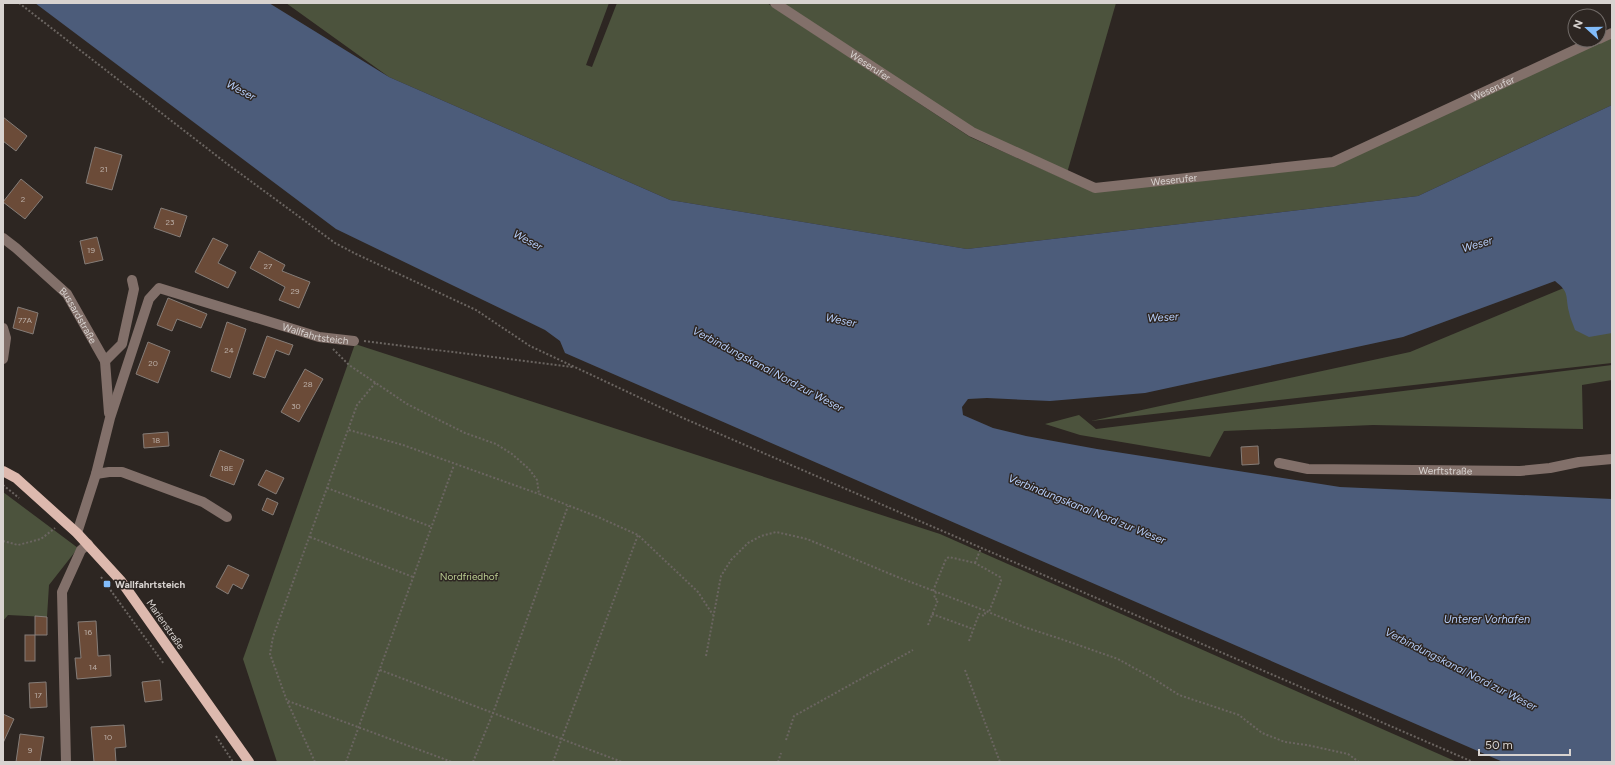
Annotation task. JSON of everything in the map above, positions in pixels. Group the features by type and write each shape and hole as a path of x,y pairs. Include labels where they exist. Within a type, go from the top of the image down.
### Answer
{"main road":[{"name":"Marienstraße","path":"3,471 16,478 77,533 120,581 249,762"}],"street":[{"name":"Weserufer","path":"775,3 972,132 1095,188 1333,162 1579,48"},
{"name":"Bussardstraße","path":"3,238 67,294 105,361 110,418"},
{"path":"105,361 122,344 134,289 132,280"},
{"name":"Wallfahrtsteich","path":"77,533 96,474 110,418 149,299 159,288 319,337 354,341"},
{"path":"3,328 6,338 3,359"},
{"name":"Werftstraße","path":"1279,462 1308,469 1520,471 1550,468 1579,462 1612,459"},
{"path":"96,474 122,472 203,502 227,517"},
{"path":"66,762 62,592 81,550 88,544"}],"path":[{"path":"19,3 226,163 335,243 476,310 530,346 684,418 1473,762"},
{"path":"319,337 349,365 407,404 426,413 443,424 496,444 512,454 529,469 538,480 539,494"},
{"path":"372,341 577,368"},
{"path":"315,762 287,701 270,654 273,637 357,405 376,382"},
{"path":"349,430 403,445 454,465 539,494 598,516 638,535 698,592 714,616"},
{"path":"346,762 454,465"},
{"path":"3,485 23,500"},
{"path":"327,488 432,527"},
{"path":"473,762 493,713 568,506"},
{"path":"3,541 18,545 41,538 56,527 51,522"},
{"path":"706,656 721,576 731,560 748,543 761,536 776,532 806,539 934,591 988,611 1024,627 1061,638 1118,659 1179,695 1239,715 1262,733 1285,742 1348,754 1359,762"},
{"path":"553,762 638,535"},
{"path":"310,537 414,577"},
{"path":"975,562 981,548"},
{"path":"928,625 938,600 934,598 934,591 946,559 948,557 975,562 1000,577 1001,581 988,611 984,616 979,614 969,641"},
{"path":"98,574 166,666"},
{"path":"932,614 973,629"},
{"path":"786,740 794,716 912,650"},
{"path":"380,670 622,762"},
{"path":"965,670 1000,762"},
{"path":"287,701 452,762"},
{"path":"216,736 233,762"},
{"path":"778,762 781,753"}],"green space":[{"path":"286,3 609,3 586,65 592,67 617,3 767,3 970,137 1094,192 1336,165 1588,48 1607,48 1607,39 1612,37 1612,105 1418,196 967,249 670,200 389,77"},
{"path":"783,3 1116,3 1067,173 973,128"},
{"path":"1612,268 1612,363 1091,421 1410,352"},
{"name":"Nordfriedhof","path":"355,344 940,534 1457,762 277,762 243,659"},
{"path":"1612,365 1612,380 1582,385 1583,429 1373,425 1224,431 1210,457 1080,435 1045,424 1079,415 1096,429"},
{"path":"3,492 78,548 49,585 47,617 8,615 3,621"}],"water":[{"path":"35,3 269,3 389,77 670,200 967,249 1418,196 1612,105 1612,333 1589,337 1575,330 1569,314 1565,292 1555,281 1403,337 1145,393 1050,401 987,398 968,399 962,407 963,415 993,428 1026,436 1097,449 1340,487 1612,499 1612,762 1503,762 565,353 560,341 545,330 336,229"}],"building":[{"path":"3,117 27,136 16,151 3,141"},
{"path":"95,147 122,155 112,190 86,183"},
{"path":"21,179 43,197 25,219 3,202"},
{"path":"161,208 187,216 180,237 154,228"},
{"path":"97,237 103,260 85,264 80,241"},
{"path":"213,238 228,245 218,263 236,272 228,288 195,272"},
{"path":"259,251 285,265 282,271 310,282 299,308 279,300 285,287 250,268"},
{"path":"168,298 207,314 201,328 177,319 172,331 157,325"},
{"path":"18,307 38,313 33,334 13,328"},
{"path":"227,322 246,329 230,378 211,371"},
{"path":"267,336 293,345 289,355 276,350 265,378 253,374"},
{"path":"148,342 170,351 158,383 136,374"},
{"path":"305,369 323,379 299,422 281,412"},
{"path":"168,432 169,446 144,448 143,434"},
{"path":"1258,446 1259,464 1242,465 1241,447"},
{"path":"220,450 244,460 234,485 210,476"},
{"path":"266,470 284,478 276,494 258,485"},
{"path":"267,498 278,503 273,515 262,510"},
{"path":"228,565 249,575 242,589 233,584 228,594 216,587"},
{"path":"35,616 47,617 47,635 35,635"},
{"path":"96,621 98,656 110,655 111,676 77,679 75,658 81,658 78,622"},
{"path":"25,635 35,635 35,661 25,661"},
{"path":"160,680 162,700 145,702 142,682"},
{"path":"46,682 47,707 30,708 29,683"},
{"path":"3,714 14,719 3,743"},
{"path":"124,725 126,747 115,748 116,762 94,762 91,727"},
{"path":"20,734 44,737 40,762 16,762"}],"place":[{"name":"Wallfahrtsteich","path":"107,584"}],"water label":[{"name":"Weser","path":"241,90"},
{"name":"Weser","path":"528,240"},
{"name":"Weser","path":"1477,244"},
{"name":"Weser","path":"1163,317"},
{"name":"Weser","path":"841,320"},
{"name":"Verbindungskanal Nord zur Weser","path":"768,369"},
{"name":"Verbindungskanal Nord zur Weser","path":"1087,509"},
{"name":"Unterer Vorhafen","path":"1487,619"},
{"name":"Verbindungskanal Nord zur Weser","path":"1461,669"}]}
